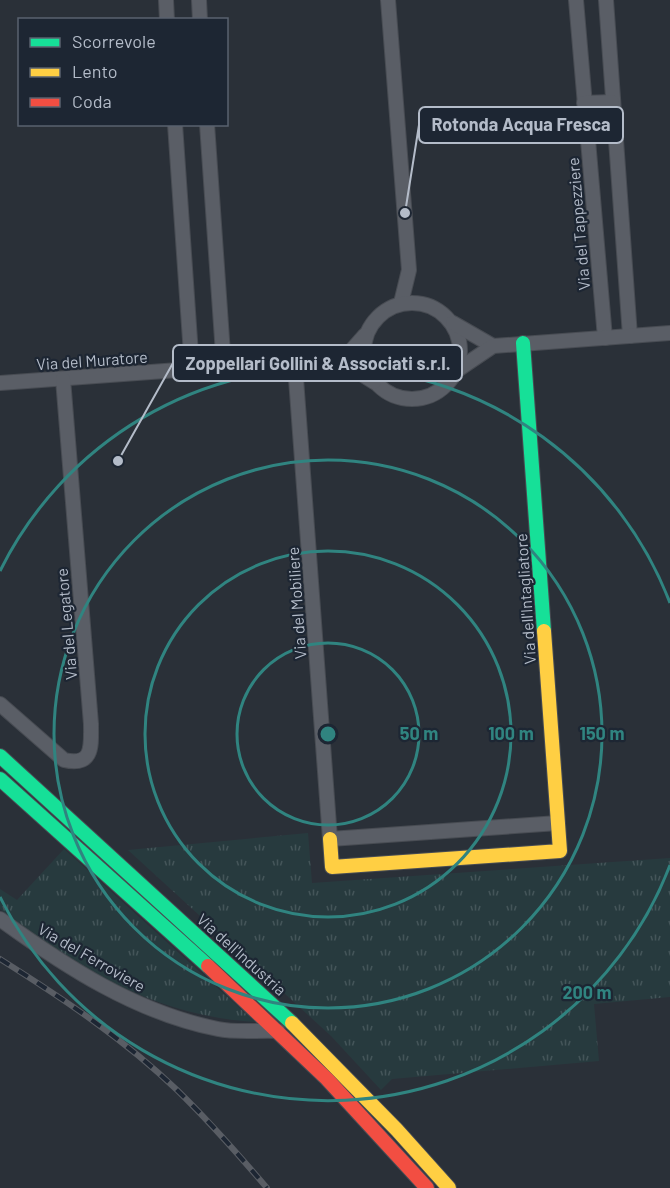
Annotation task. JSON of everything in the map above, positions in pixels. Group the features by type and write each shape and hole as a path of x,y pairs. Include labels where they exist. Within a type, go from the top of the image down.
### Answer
{"main road":[{"name":"Via dell'Intagliatore","path":"523,344 560,851"},
{"name":"Via dell'Industria","path":"0,756 291,1021 372,1101 449,1188"},
{"name":"Via dell'Industria","path":"0,779 278,1031 372,1125 426,1188"},
{"name":"Via del Mobiliere","path":"330,839 332,867 560,851"}],"street":[{"path":"166,0 167,18"},
{"path":"199,0 200,18"},
{"path":"388,0 409,270 401,303"},
{"name":"Via del Tappezziere","path":"576,0 604,338"},
{"path":"606,0 630,336"},
{"path":"584,103 612,102"},
{"path":"175,126 192,369"},
{"path":"207,126 224,368"},
{"path":"409,270 425,304"},
{"path":"330,363 350,352 380,315 401,303 425,304 440,310 451,322 493,346"},
{"path":"451,322 460,345 456,371"},
{"path":"366,334 363,351 366,367 374,382 394,396 418,399 434,394 447,384 456,371 493,346 670,333"},
{"name":"Via del Muratore","path":"0,383 192,369 330,363 352,368 374,382"},
{"name":"Via del Mobiliere","path":"295,365 330,839"},
{"name":"Via del Legatore","path":"0,704 64,760 83,760 88,754 91,747 91,723 63,379"},
{"path":"330,839 558,823"},
{"name":"Via del Ferroviere","path":"0,919 72,969 146,1007 221,1029 278,1031"}],"green space":[{"path":"308,833 312,883 670,858 670,997 594,1004 599,1061 392,1079 381,1090 331,1036 128,850"},
{"path":"64,849 255,1022 219,1018 184,1010 119,986 58,951 0,909 0,889 17,900"}],"railway":[{"path":"0,959 92,1020 157,1071 212,1126 267,1188"}],"traffic: fast":[{"path":"523,343 544,631"},
{"path":"0,756 292,1023"},
{"path":"0,779 208,966"}],"traffic: slow":[{"path":"330,839 332,867 560,851 544,631"},
{"path":"292,1023 397,1130 449,1188"}],"traffic: jam":[{"path":"208,966 327,1079 427,1188"}],"place":[{"name":"Rotonda Acqua Fresca","path":"405,213"},
{"name":"Zoppellari Gollini & Associati s.r.l.","path":"118,461"}]}
